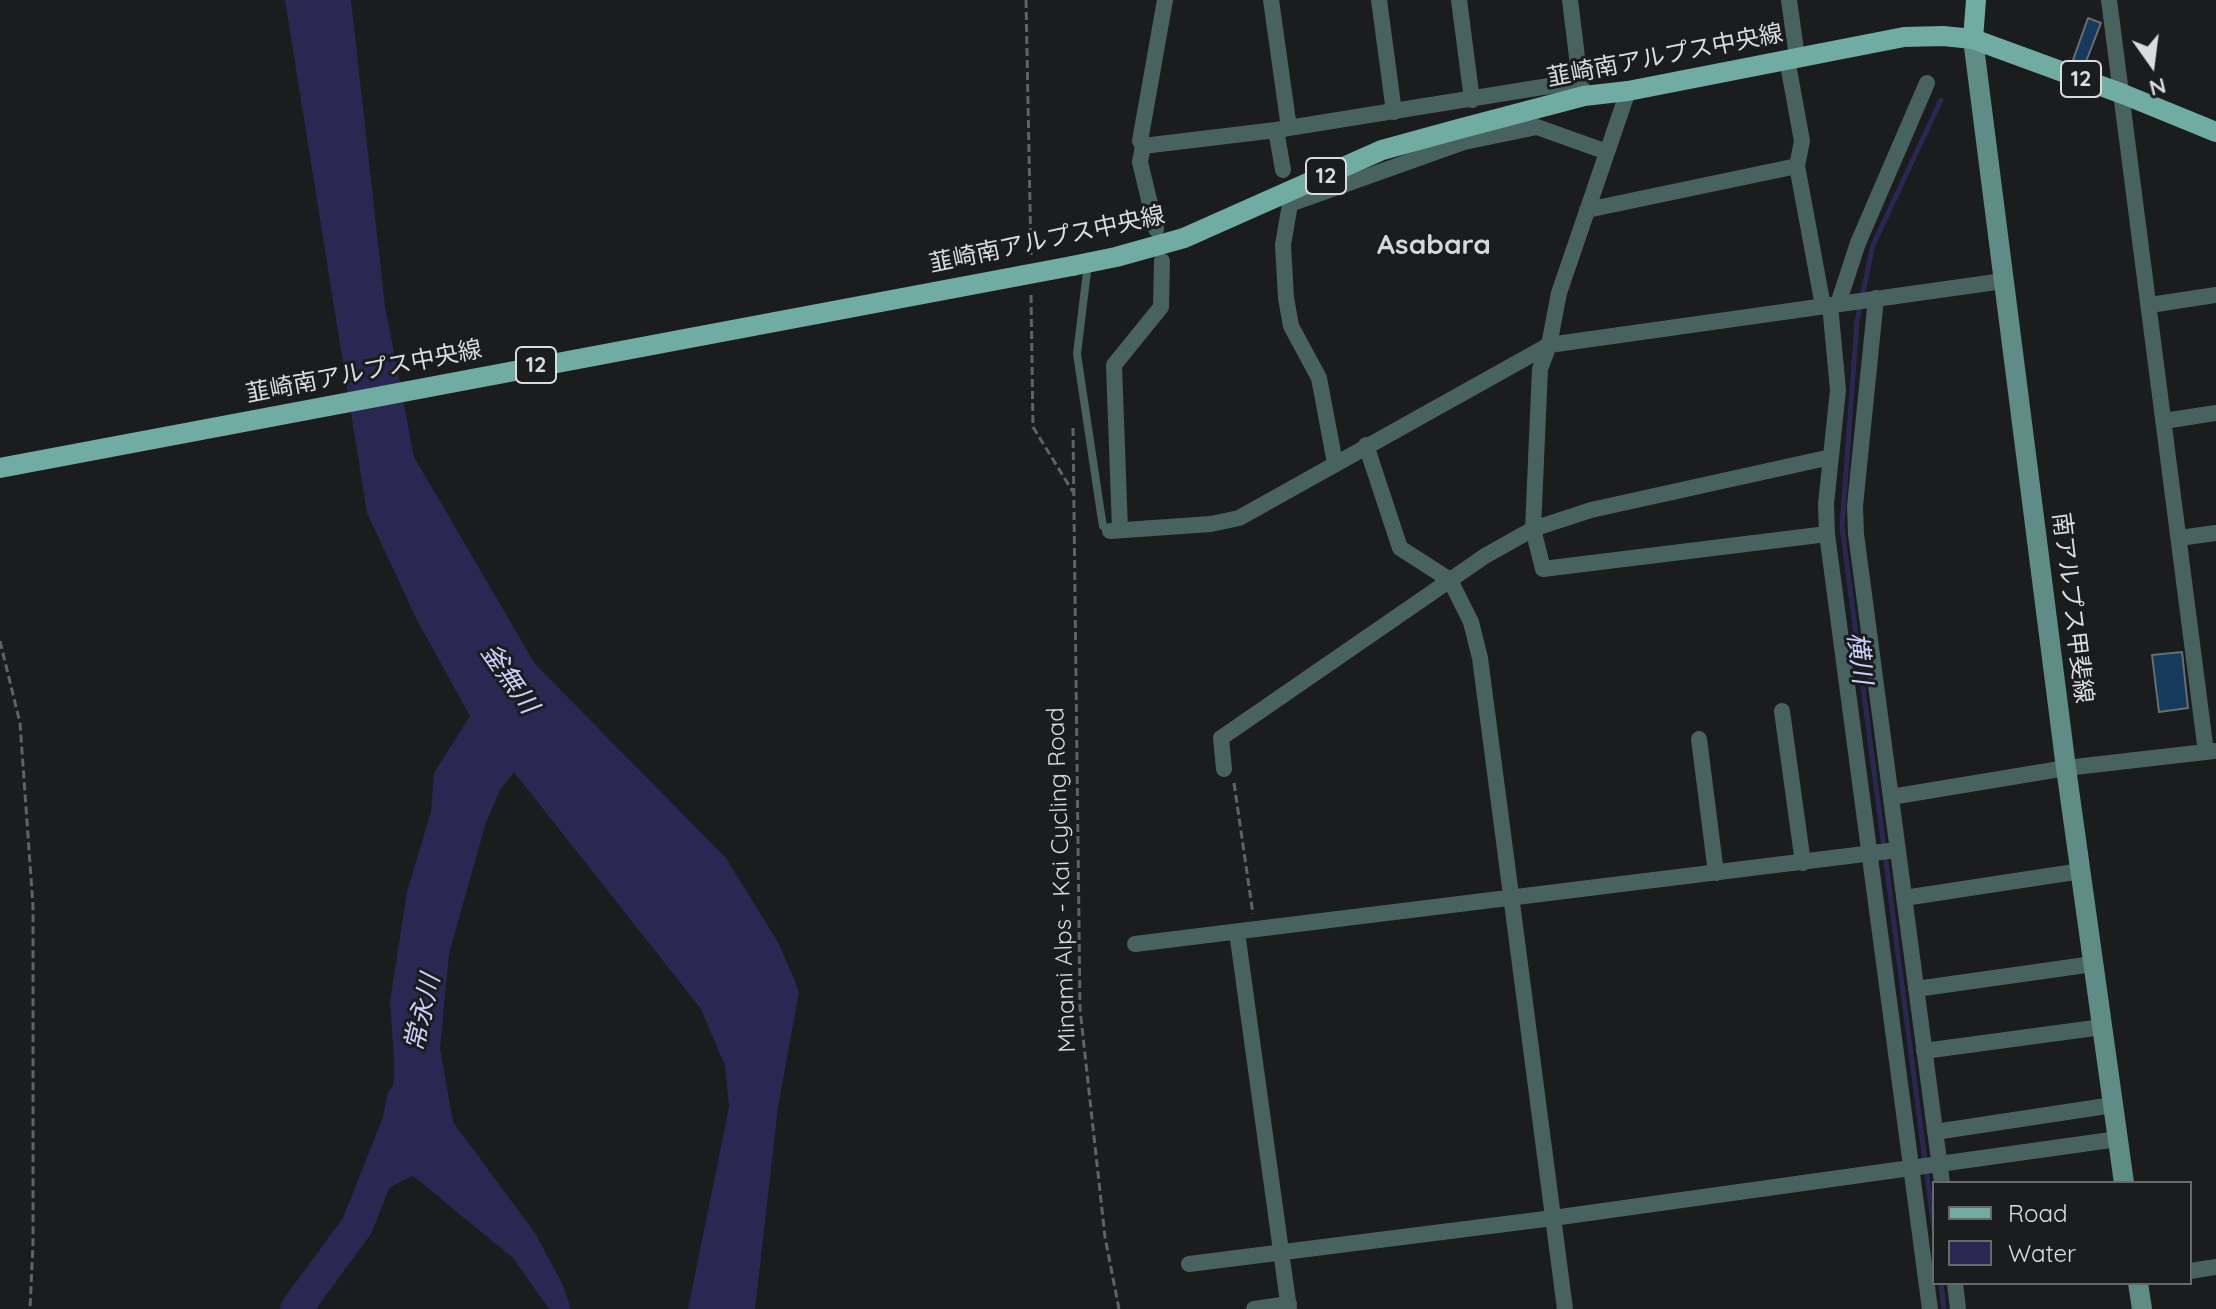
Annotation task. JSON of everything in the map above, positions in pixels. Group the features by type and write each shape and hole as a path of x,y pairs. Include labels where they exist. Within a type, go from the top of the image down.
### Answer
{"main road":[{"path":"1973,39 1976,0"},
{"name":"韮崎南アルプス中央線","path":"0,468 1080,264 1184,238 1382,150 1582,88 1628,91 1904,37 1973,39 2216,132"},
{"name":"南アルプス甲斐線","path":"1973,39 2066,768 2124,1181"},
{"path":"2138,1285 2142,1309"}],"street":[{"path":"1156,229 1140,162 1143,146 1140,141 1165,0"},
{"path":"1271,0 1283,170"},
{"path":"1379,0 1394,112"},
{"path":"1459,0 1472,100"},
{"path":"1143,146 1282,129 1472,100 1582,88 1570,0"},
{"path":"1789,0 1802,141 1797,166 1834,304 1838,390 1826,504 1827,534 1930,1309"},
{"path":"1891,797 2066,768 2211,751 2179,538 2109,0"},
{"path":"1834,304 1927,83"},
{"path":"1628,91 1559,293 1549,345 1540,369 1533,529 1543,569 1827,534"},
{"path":"1335,463 1319,378 1291,326 1286,298 1283,245 1290,204 1464,142 1537,127 1607,152"},
{"path":"1587,210 1797,166"},
{"path":"1162,261 1161,307 1114,365 1115,531 1211,524 1239,518 1549,345 2003,281"},
{"path":"2150,305 2216,295"},
{"path":"1872,299 1855,506 1856,534 1942,1181"},
{"path":"2164,421 2216,413"},
{"path":"1366,445 1400,548 1450,580 1471,622 1480,658 1565,1309"},
{"path":"1224,769 1221,738 1485,556 1533,529 1591,510 1831,457"},
{"path":"2179,538 2216,533"},
{"path":"1782,711 1803,863"},
{"path":"1699,739 1716,873"},
{"path":"1135,944 1897,850"},
{"path":"1904,898 2081,871"},
{"path":"1237,932 1289,1307 1254,1309"},
{"path":"1916,989 2093,964"},
{"path":"1924,1051 2102,1027"},
{"path":"1935,1132 2113,1105"},
{"path":"1189,1264 1940,1166 2118,1139"},
{"path":"2192,1271 2216,1267"},
{"path":"1955,1285 1958,1309"}],"lane":[{"path":"1080,264 1077,354 1103,526 1115,531"}],"path":[{"name":"Minami Alps - Kai Cycling Road","path":"1075,495 1080,1009 1105,1237 1119,1309"},
{"path":"0,641 20,723 33,906 33,1244 30,1309"},
{"path":"1224,769 1232,774 1256,929"}],"water":[{"name":"釜無川","path":"285,0 351,0 385,306 414,457 535,664 726,858 779,944 799,991 778,1107 755,1309 688,1309 729,1107 725,1066 701,1009 514,772 500,790 486,822 449,954 440,1048 453,1122 535,1233 562,1283 571,1309 549,1309 513,1258 413,1176 368,1198 392,1137 394,1060 390,1001 407,892 431,811 434,773 470,716 417,620 367,513"}],"building":[{"path":"2088,18 2101,23 2085,64 2073,60"},
{"path":"2182,652 2188,708 2159,712 2152,655"}],"waterway":[{"name":"横川","path":"1932,1214 1842,527 1857,321 1873,245 1941,100"},
{"name":"常永川","path":"296,1309 357,1226 398,1123 403,1099"},
{"name":"横川","path":"1941,1285 1944,1309"}],"district":[{"name":"Asabara","path":"1434,246"}]}
